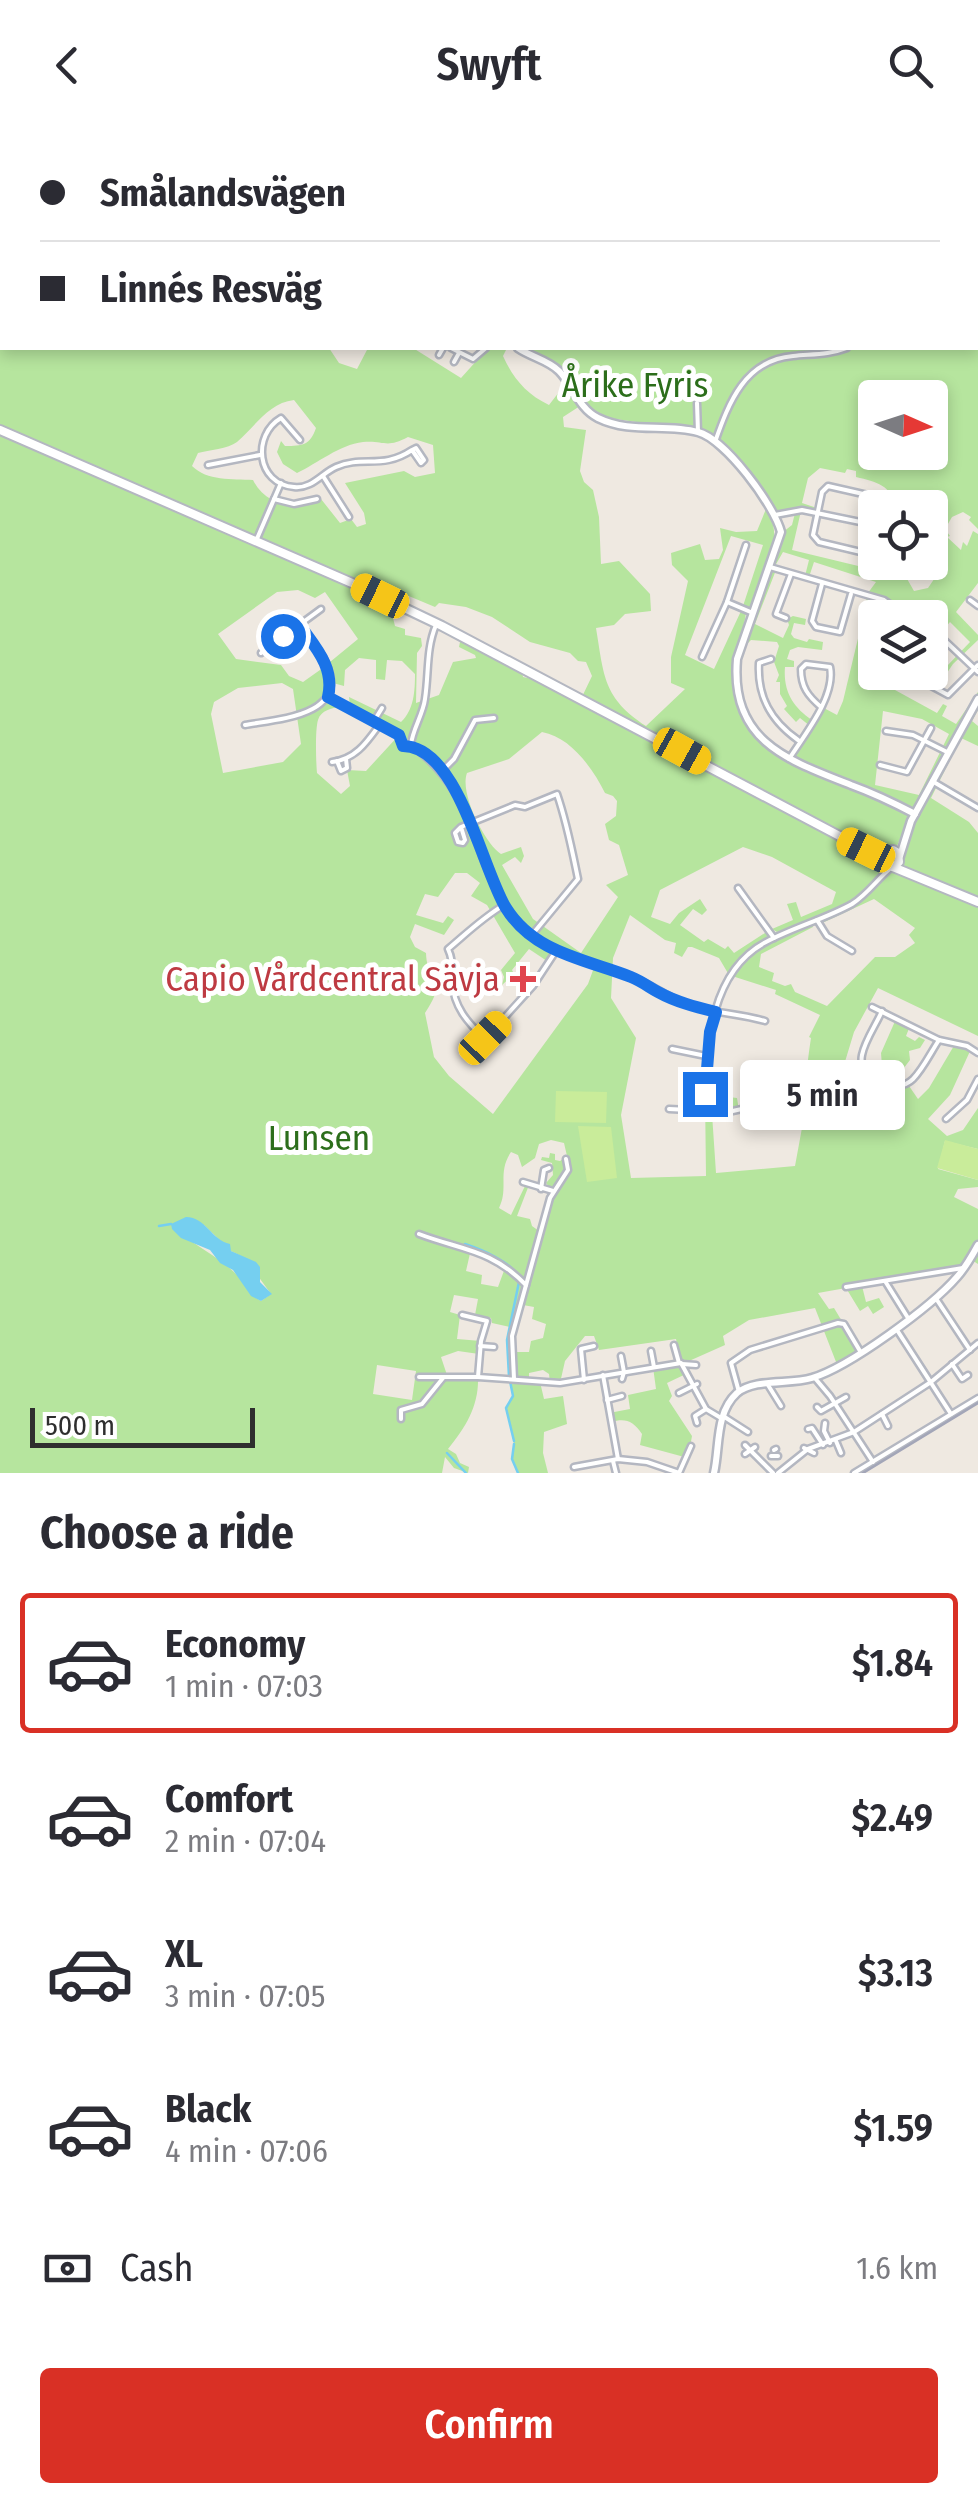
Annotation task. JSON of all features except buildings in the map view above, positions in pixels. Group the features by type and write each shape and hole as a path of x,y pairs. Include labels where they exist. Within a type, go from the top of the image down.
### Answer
{"main road":[{"path":"0,430 75,467 436,623 866,850 891,859 920,880 978,902"}],"street":[{"path":"749,130 762,130"},
{"path":"438,355 442,350"},
{"path":"454,350 474,359 484,350"},
{"path":"522,350 557,369 584,408 597,418 638,428 698,432 715,442 746,475 776,515 781,532 737,659 738,692 754,729 788,760 874,793 915,814"},
{"path":"715,442 738,388 754,370 781,358 839,350"},
{"path":"454,362 459,353"},
{"path":"696,403 698,432"},
{"path":"300,440 281,418 264,434 260,455 267,470 281,483 304,487 342,464 385,462 412,450"},
{"path":"208,465 260,455"},
{"path":"323,476 349,517"},
{"path":"256,542 281,483"},
{"path":"858,493 828,486 822,492 813,532 816,540 858,551"},
{"path":"274,499 294,504 317,500"},
{"path":"776,515 796,510 858,522"},
{"path":"702,657 727,602 746,545"},
{"path":"770,567 884,600"},
{"path":"786,618 776,614 791,574"},
{"path":"822,584 812,621 816,627 840,632 852,592"},
{"path":"970,600 978,606"},
{"path":"727,602 752,612"},
{"path":"261,652 321,608"},
{"path":"411,745 426,698 428,650 436,623"},
{"path":"245,724 298,715 328,697 327,664 299,624"},
{"path":"937,690 948,696 977,669 948,643"},
{"path":"771,659 759,663 764,702 778,724 800,741"},
{"path":"788,760 821,706 832,670 806,664 801,670 801,682 806,693 821,706"},
{"path":"328,697 402,737 411,737"},
{"path":"704,1109 707,1056 716,1012 735,969 756,948 855,902 882,876 978,699"},
{"path":"346,760 347,768 341,771 334,762 357,752 378,722 382,708"},
{"path":"442,772 454,759 475,720 494,718"},
{"path":"908,772 931,728"},
{"path":"886,731 924,740 947,752"},
{"path":"402,737 403,746 411,745 442,772 472,823 504,905 531,936 556,951 640,981 672,999 766,1021"},
{"path":"880,766 919,775"},
{"path":"932,781 978,808"},
{"path":"461,827 515,805 526,807 557,794 572,838 571,856 578,880 531,936"},
{"path":"738,888 774,938"},
{"path":"504,905 475,924 468,937 448,950 454,962 452,982 457,1005 485,1038 536,982 556,951"},
{"path":"817,920 827,936 852,951"},
{"path":"872,1007 939,1040 967,1046 978,1053"},
{"path":"882,1011 862,1054 862,1064 878,1083 899,1086 913,1079 939,1040"},
{"path":"672,1049 707,1056"},
{"path":"946,1119 967,1100 978,1079"},
{"path":"669,1109 728,1112 751,1107"},
{"path":"514,1379 512,1344 543,1214 553,1191 566,1175 566,1159"},
{"path":"541,1185 544,1170 549,1168"},
{"path":"523,1182 553,1191"},
{"path":"419,1234 462,1245 526,1285"},
{"path":"714,1473 723,1417 738,1392 814,1377 838,1367 935,1297 974,1261 978,1245"},
{"path":"846,1287 963,1268"},
{"path":"885,1281 908,1318"},
{"path":"935,1297 970,1350"},
{"path":"462,1315 486,1320 478,1376"},
{"path":"738,1392 732,1360 750,1350 829,1324 844,1324 860,1351"},
{"path":"895,1327 951,1414"},
{"path":"744,1445 776,1472 788,1468 805,1450 823,1446 892,1411 978,1343"},
{"path":"512,1344 520,1344"},
{"path":"480,1346 494,1347"},
{"path":"584,1380 581,1349 594,1346"},
{"path":"674,1346 678,1362 698,1395 698,1416 712,1411 748,1432"},
{"path":"652,1351 654,1365"},
{"path":"621,1356 622,1379"},
{"path":"633,1362 635,1371"},
{"path":"952,1364 962,1379 968,1375"},
{"path":"419,1377 478,1376 560,1383 654,1365 696,1365"},
{"path":"603,1375 616,1473"},
{"path":"814,1377 873,1462"},
{"path":"400,1419 401,1410 422,1404 444,1378"},
{"path":"679,1392 693,1384"},
{"path":"768,1385 781,1406"},
{"path":"964,1395 964,1404"},
{"path":"607,1401 622,1396"},
{"path":"817,1407 821,1411 846,1397"},
{"path":"855,1470 978,1398"},
{"path":"607,1401 615,1402"},
{"path":"880,1416 888,1426"},
{"path":"823,1446 825,1423"},
{"path":"808,1429 812,1428 823,1446 841,1453"},
{"path":"882,1444 887,1453"},
{"path":"574,1467 616,1460 647,1462 679,1473 690,1446"}],"green space":[{"name":"Lunsen","path":"0,350 330,350 339,363 357,369 367,350 416,350 461,378 486,350 506,350 503,356 521,385 549,405 566,383 580,406 563,417 564,427 586,430 580,471 593,490 599,517 601,564 619,561 650,594 651,611 625,614 614,625 596,628 604,673 613,695 646,726 685,689 671,683 671,657 688,581 672,565 671,553 700,544 705,560 719,559 723,550 720,528 757,531 766,509 772,521 774,546 752,608 743,606 763,545 731,536 685,655 714,669 741,611 746,612 733,663 734,687 749,726 777,754 906,812 909,819 897,846 871,849 626,719 625,724 881,860 880,874 859,897 777,932 772,929 793,920 787,904 796,902 801,917 832,904 836,892 772,857 743,847 660,890 651,917 670,924 700,899 707,910 702,915 693,909 680,925 704,942 708,939 725,949 728,946 734,953 768,931 770,938 750,950 729,975 719,958 692,947 682,957 674,953 676,943 665,940 630,915 613,958 611,998 636,1038 621,1115 631,1178 706,1176 705,1094 737,1098 739,1111 712,1114 716,1173 795,1166 806,1106 809,1037 820,1015 775,994 776,990 732,976 760,947 812,923 813,927 761,954 759,967 774,973 772,981 791,984 795,992 827,1006 875,957 895,957 915,943 909,935 915,928 874,899 820,924 819,921 852,905 892,869 978,904 978,1036 878,988 854,1032 844,1065 855,1091 884,1103 892,1086 907,1083 918,1099 955,1044 971,1049 950,1095 928,1119 947,1136 963,1130 978,1108 978,1149 945,1141 938,1169 978,1180 978,1187 958,1189 954,1197 978,1209 978,1264 970,1259 963,1268 862,1286 866,1302 879,1298 884,1307 873,1314 868,1306 860,1311 846,1288 818,1293 829,1309 834,1308 860,1351 838,1367 815,1308 749,1320 723,1336 725,1345 689,1361 680,1359 676,1339 599,1350 594,1336 585,1336 565,1361 560,1383 550,1383 549,1374 543,1370 529,1373 529,1381 540,1382 544,1399 563,1396 567,1424 544,1432 543,1453 548,1473 518,1473 512,1459 514,1444 506,1408 513,1396 509,1379 514,1379 512,1352 529,1352 531,1341 543,1338 546,1324 532,1319 534,1307 523,1305 515,1328 492,1323 491,1318 475,1315 478,1299 454,1295 450,1312 460,1315 457,1339 481,1341 479,1354 458,1351 441,1357 448,1378 478,1377 470,1416 448,1449 469,1467 468,1473 454,1468 445,1457 442,1473 0,1473","holes":["294,400 316,428 311,438 297,446 285,446 281,441 277,452 283,464 297,473 354,444 390,443 408,437 433,445 435,473 415,477 404,471 345,483 364,513 366,524 357,527 351,519 340,523 321,499 302,505 283,504 266,496 253,480 212,477 192,466 198,453 233,444 285,402","364,582 380,584 435,607 439,603 466,607 492,617 530,642 570,653 578,661 586,662 592,676 580,701 523,677 522,672 460,642 459,647 476,658 453,662 439,695 416,703 421,638 405,635 405,629 395,626 390,606 358,589","298,590 315,598 325,592 358,639 330,662 333,683 344,686 345,670 359,658 376,660 376,679 385,680 387,660 402,661 415,674 411,706 401,722 349,697 350,705 400,734 366,771 347,770 350,786 341,794 317,773 319,717 340,707 324,700 330,686 327,665 303,682 289,676 281,665 236,659 218,634 277,592","282,683 293,689 301,744 283,762 223,773 211,714 214,702 238,688","542,732 572,747 605,793 617,801 616,816 605,824 609,840 619,845 628,875 606,885 618,897 581,953 533,919 502,865 515,857 521,863 521,847 501,854 495,849 475,818 467,793 467,773 509,759","455,873 467,873 480,883 471,896 487,905 515,953 501,970 502,985 529,949 550,963 554,953 519,928 503,908 505,904 535,935 596,962 588,984 493,1114 449,1076 434,1057 425,1013 437,986 426,953 415,947 410,937 415,924 444,935 454,920 448,916 443,923 416,915 425,894 438,897","551,1140 564,1143 567,1156 560,1161 555,1160 555,1154 542,1157 541,1160 552,1163 553,1175 546,1183 552,1190 539,1231 530,1219 517,1216 529,1185 511,1215 499,1208 511,1152 518,1155 522,1167 535,1158 539,1144","172,1224 204,1225 231,1251 245,1258 271,1294 261,1301 256,1298 227,1266","471,1249 505,1268 498,1287 481,1284 482,1275 466,1271","377,1365 416,1371 412,1400 373,1394"]},
{"name":"Årike Fyris","path":"526,350 978,350 978,529 963,512 948,524 948,490 888,490 847,469 845,473 820,468 808,478 802,503 817,508 776,511 758,485 713,437 676,425 608,418 584,404 562,370"},
{"path":"801,511 792,550 858,566 858,576 814,562 809,577 805,576 809,560 783,552 775,566 783,532 792,525 795,513"},
{"path":"973,531 978,534 978,583 956,612 978,635 978,640 948,671 948,665 970,642 950,622 948,624 948,600 865,597 876,582 870,580 908,580 914,591 928,588 933,580 948,580 948,538 961,550"},
{"path":"776,570 755,624 783,638 789,625 787,619 806,619 805,625 794,623 791,634 807,642 823,642 822,650 790,650 787,659 794,661 794,667 785,667 785,676 795,704 812,720 822,707 837,715 858,638 858,690 895,690 937,713 943,704 947,706 942,716 956,724 978,692 978,710 972,721 978,726 978,746 961,738 931,798 969,822 978,833 978,900 922,878 902,864 902,847 925,797 921,796 916,807 909,808 792,757 810,726 800,718 796,722 784,709 787,706 780,694 780,682 776,682 779,675 774,662 779,646 777,642 751,640 744,647 770,572","holes":["883,711 922,719 949,734 919,795 875,785"]},
{"path":"896,1019 910,1026 906,1036 915,1041 919,1037 925,1040 920,1048 909,1051 910,1060 894,1075 892,1067 882,1066 881,1053"},
{"path":"556,1091 607,1092 606,1123 555,1122"},
{"path":"578,1126 611,1127 617,1178 587,1182"},
{"path":"945,1140 978,1149 978,1180 937,1168"},
{"path":"681,1363 688,1373 667,1383 672,1396 669,1401 692,1436 688,1458 640,1445 642,1434 635,1426 625,1421 611,1422 609,1413 630,1409 628,1395 656,1389 653,1367"}],"water":[{"path":"186,1217 199,1221 230,1244 231,1251 256,1262 260,1282 272,1294 261,1301 251,1296 233,1270 220,1263 210,1250 181,1238 171,1224"}],"waterway":[{"path":"159,1226 171,1224"},
{"path":"465,1244 503,1262 520,1278"},
{"path":"509,1377 507,1340 519,1282"},
{"path":"510,1381 513,1396 506,1408 514,1441"},
{"path":"514,1444 512,1459 518,1473"},
{"path":"447,1453 466,1473"}],"railway":[{"path":"863,1473 978,1403"}],"place":[{"name":"Capio Vårdcentral Sävja","path":"523,979"}],"route":[{"path":"283,636 299,624 327,664 328,697 402,737 400,744 414,747 448,778 472,823 504,905 531,936 551,950 628,976 672,999 716,1012 710,1032 705,1094"}]}
